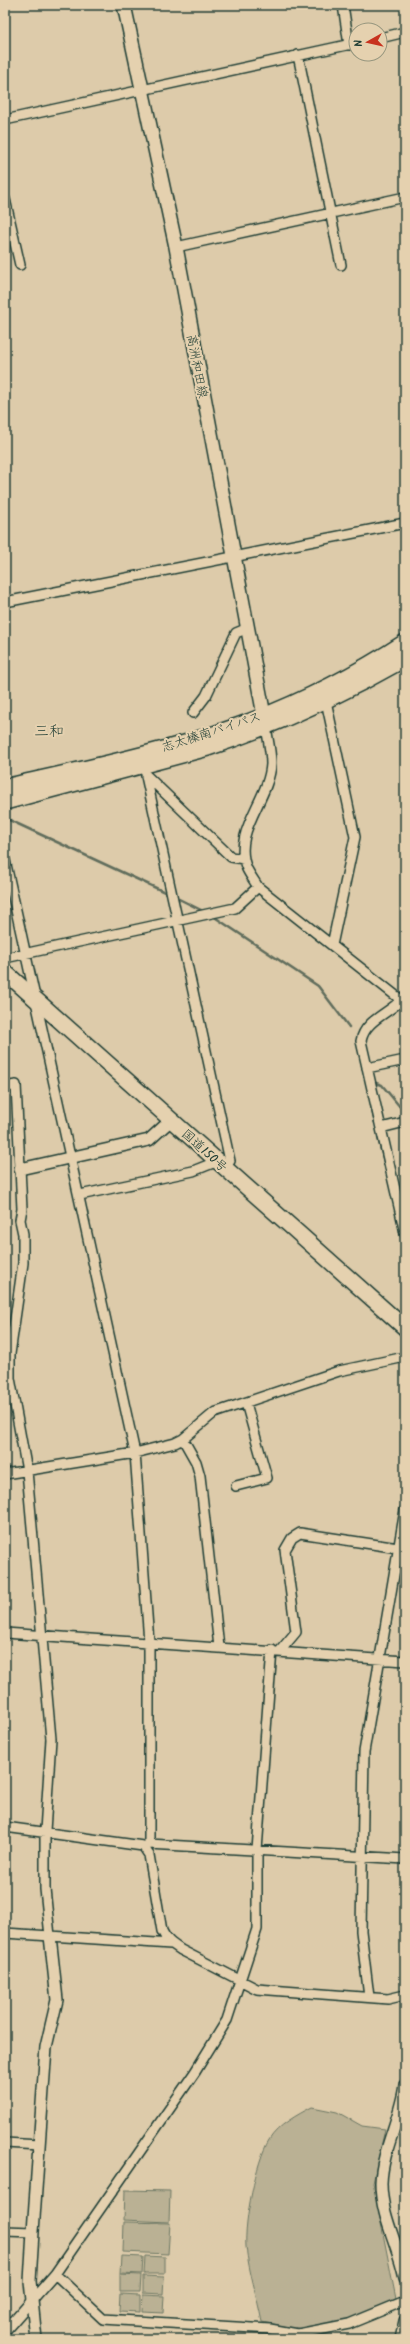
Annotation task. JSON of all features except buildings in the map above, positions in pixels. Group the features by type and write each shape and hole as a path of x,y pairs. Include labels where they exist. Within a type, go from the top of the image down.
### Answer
{"highway":[{"name":"志太榛南バイパス","path":"5,802 145,770 208,748 265,721 405,642"},
{"name":"志太榛南バイパス","path":"5,787 171,745 237,726 265,721 326,701 405,660"},
{"name":"国道150号","path":"5,972 405,1328"}],"main road":[{"name":"高洲和田線","path":"124,5 176,247 265,721"}],"street":[{"path":"342,5 348,26"},
{"path":"388,36 405,32"},
{"path":"5,120 348,45"},
{"path":"298,55 341,265"},
{"path":"176,247 405,197"},
{"path":"5,199 20,265"},
{"path":"5,602 235,558 405,523"},
{"path":"193,713 206,696 236,633 248,628"},
{"path":"326,701 355,838 332,945"},
{"path":"265,721 271,764 266,787 248,827 243,846 247,870 258,887 403,1001 370,1024 363,1033 361,1040 405,1233"},
{"path":"145,770 231,857 244,859"},
{"path":"80,1195 222,1165 230,1161 145,770"},
{"path":"5,860 38,1002 70,1159 80,1195 135,1453 149,1642 147,1847 162,1930 171,1944"},
{"path":"5,958 235,908 258,887"},
{"path":"367,1068 405,1060"},
{"path":"5,1087 16,1085 22,1209 20,1220 23,1234 23,1262 10,1354 8,1391 27,1471 37,1566 40,1636 51,1740 45,1832 45,1889 57,2000 46,2047 33,2232 30,2281 36,2339"},
{"path":"20,1169 70,1159 149,1140 171,1120"},
{"path":"381,1128 405,1122"},
{"path":"5,1474 135,1453 183,1439 214,1413 339,1371 405,1357"},
{"path":"236,1486 267,1478 246,1403"},
{"path":"183,1439 196,1462 200,1476 219,1647"},
{"path":"369,1997 360,1931 364,1752 405,1510"},
{"path":"5,2331 55,2274 196,2072 227,2020 241,1982 257,1929 257,1850 276,1650 296,1632 285,1550 292,1538 300,1533 398,1548"},
{"path":"5,1634 276,1650 405,1661"},
{"path":"5,1827 147,1847 257,1850 405,1859"},
{"path":"5,1933 171,1944 241,1982 257,1989 388,1999 405,1995"},
{"path":"405,2085 384,2164 381,2182 385,2215 405,2278"},
{"path":"5,2143 39,2145"},
{"path":"5,2231 33,2232"},
{"path":"55,2274 103,2319 270,2329 298,2334 349,2324 405,2301"},
{"path":"401,2339 405,2321"}],"shaded area":[{"path":"312,2107 337,2112 362,2126 385,2129 373,2183 396,2299 349,2319 304,2330 262,2322 249,2266 246,2236 249,2208 255,2177 269,2140 283,2125"},
{"path":"125,2190 170,2191 169,2222 124,2220"},
{"path":"124,2222 170,2223 168,2254 123,2252"},
{"path":"122,2256 143,2257 142,2274 121,2273"},
{"path":"145,2256 165,2257 165,2274 144,2274"},
{"path":"120,2274 141,2275 140,2292 120,2292"},
{"path":"143,2276 164,2277 163,2294 143,2293"},
{"path":"120,2294 140,2295 140,2312 119,2311"},
{"path":"143,2295 164,2296 163,2313 142,2312"}],"waterway":[{"path":"5,818 169,894"},
{"path":"175,897 205,912"},
{"path":"213,916 318,986 349,1027"},
{"path":"373,1082 382,1085 405,1113"},
{"path":"371,1106 375,1123"},
{"path":"378,1138 392,1194"},
{"path":"400,1232 402,1240"}],"district":[{"name":"三和","path":"49,731"}]}
